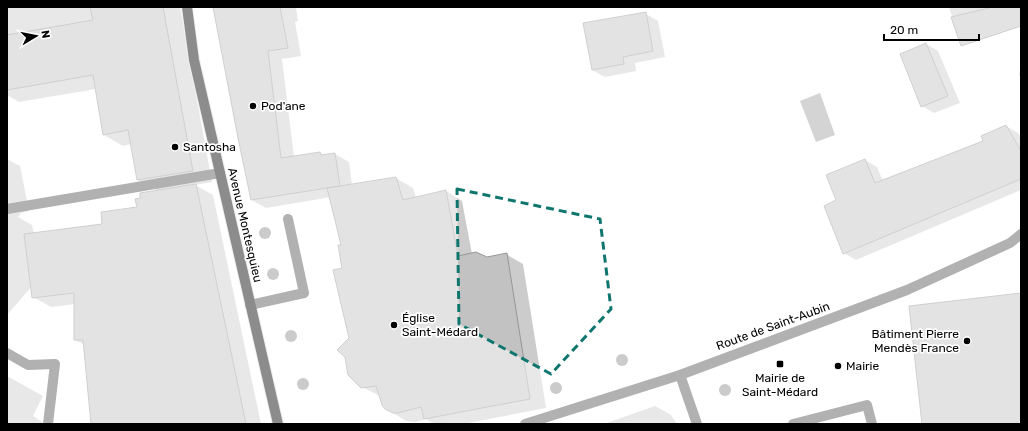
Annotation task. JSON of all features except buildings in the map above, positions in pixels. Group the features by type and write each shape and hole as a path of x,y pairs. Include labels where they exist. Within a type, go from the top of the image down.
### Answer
{"main road":[{"name":"Avenue Montesquieu","path":"187,7 194,60 278,424"}],"street":[{"path":"7,209 220,173"},
{"path":"250,305 304,293 288,219"},
{"name":"Route de Saint-Aubin","path":"525,424 680,375 907,290 1010,244 1021,234"},
{"path":"7,353 28,365 55,364 48,424"},
{"path":"680,375 697,424"},
{"path":"793,424 867,405 872,424"}],"highlighted area":[{"path":"457,189 600,219 611,309 551,374 459,324"}],"shaded area":[{"path":"820,93 835,135 816,142 800,101"}],"place":[{"name":"Pod'ane","path":"253,106"},
{"name":"Santosha","path":"175,147"},
{"name":"Église Saint-Médard","path":"394,325"},
{"name":"Bâtiment Pierre Mendès France","path":"967,341"},
{"name":"Mairie de Saint-Médard","path":"780,364"},
{"name":"Mairie","path":"838,366"}]}
